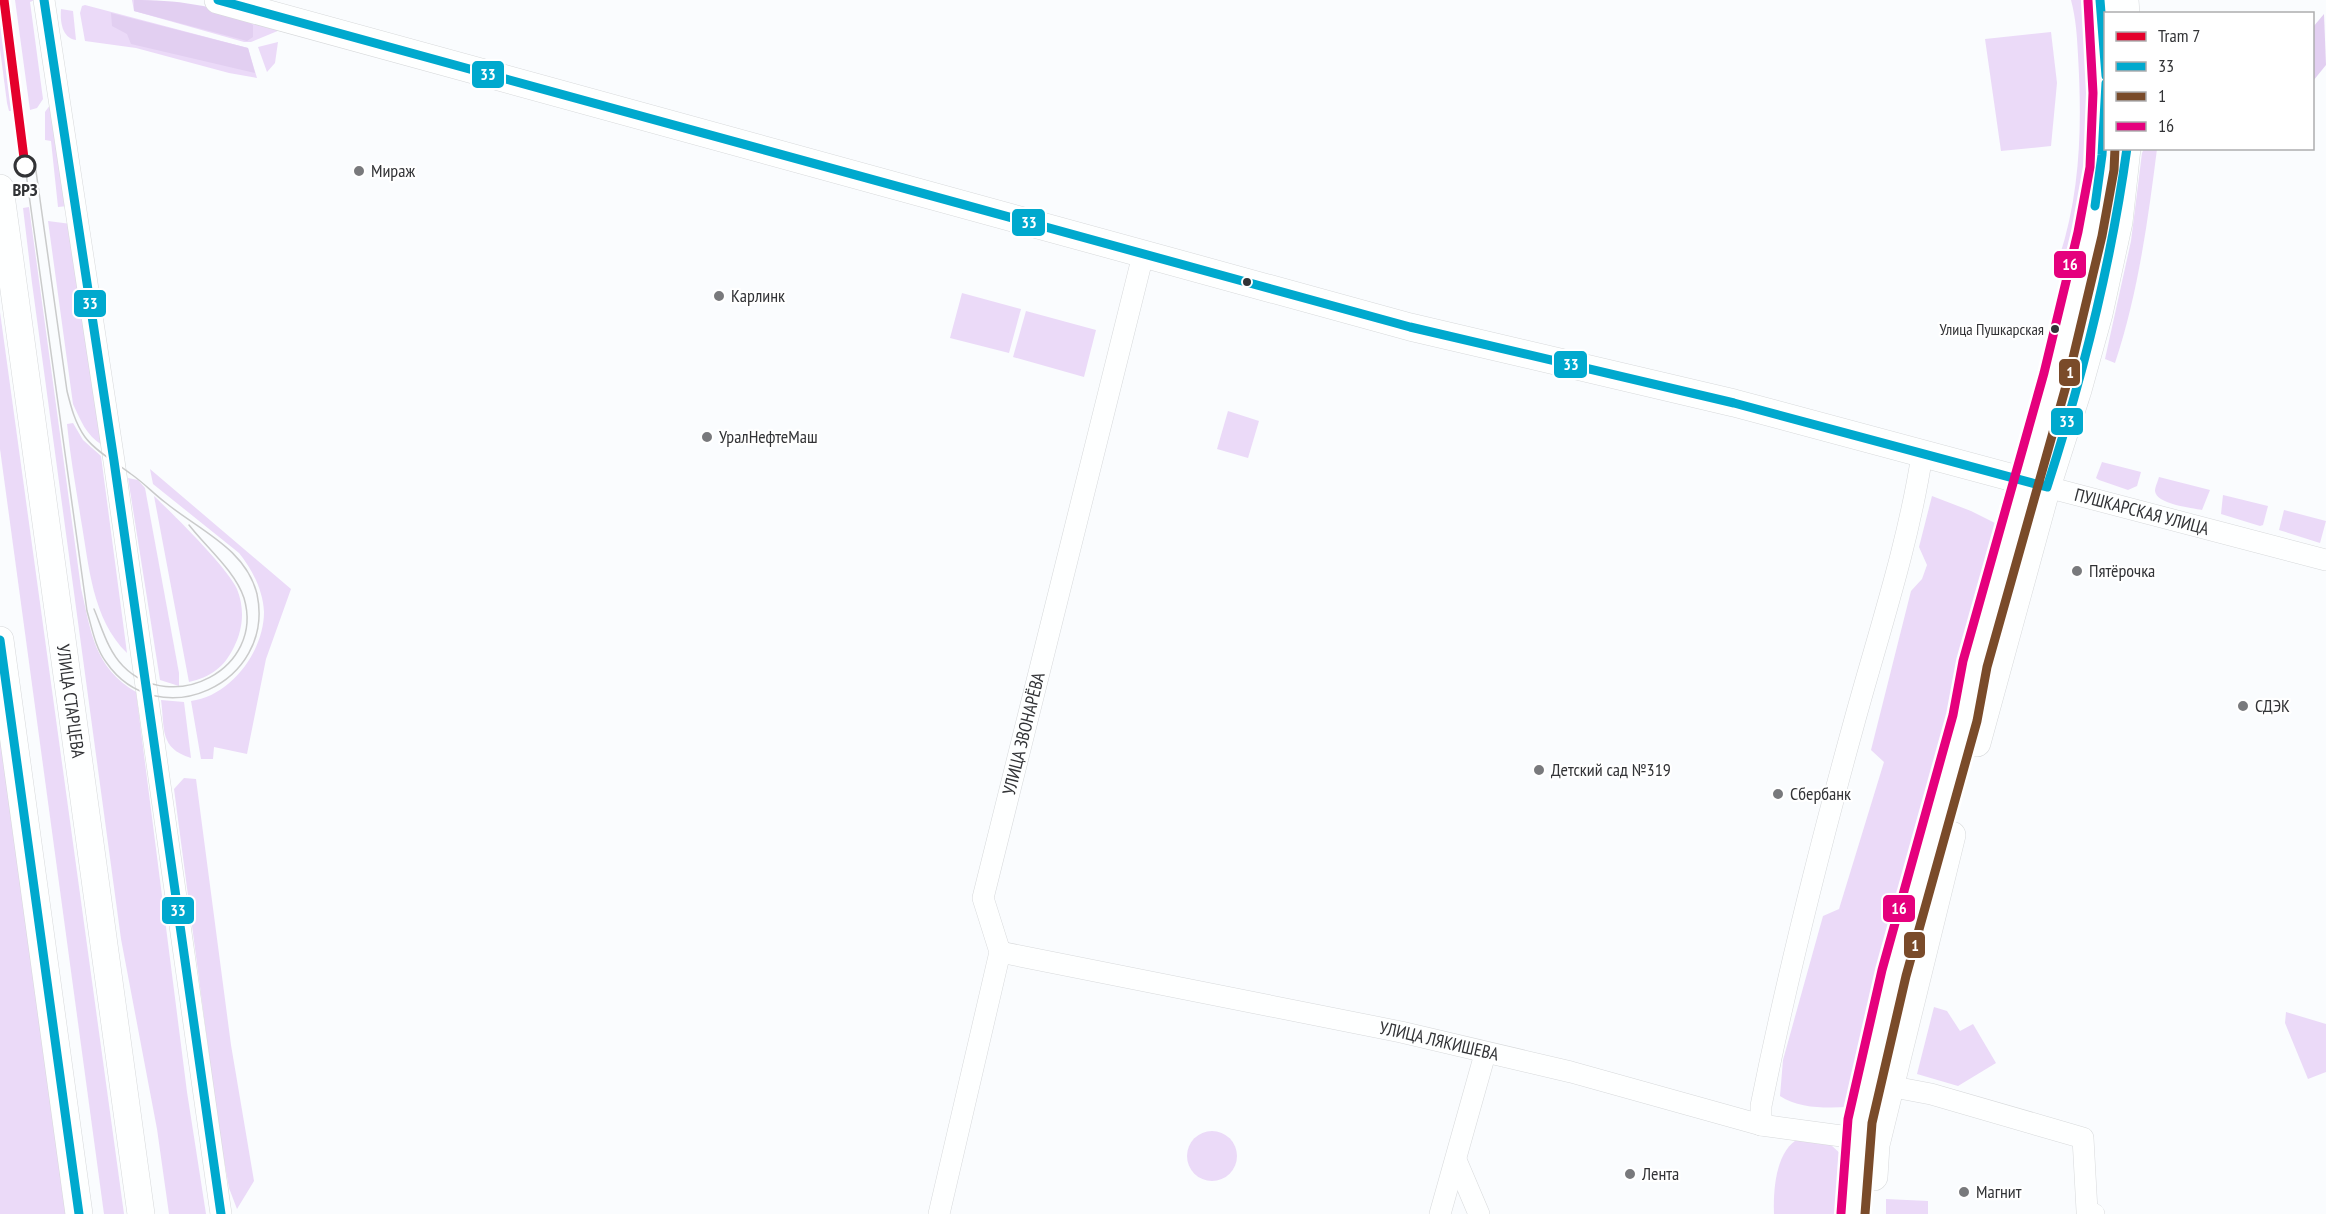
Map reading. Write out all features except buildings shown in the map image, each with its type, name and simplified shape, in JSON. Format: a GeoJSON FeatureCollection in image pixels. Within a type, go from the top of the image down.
{"type":"FeatureCollection","features":[{"type":"Feature","properties":{"kind":"main road","name":"ПУШКАРСКАЯ УЛИЦА"},"geometry":{"type":"LineString","coordinates":[[218,0],[1442,335],[1734,403],[2036,484]]}},
{"type":"Feature","properties":{"kind":"main road"},"geometry":{"type":"LineString","coordinates":[[2100,0],[2104,74]]}},
{"type":"Feature","properties":{"kind":"main road"},"geometry":{"type":"LineString","coordinates":[[1852,1214],[1880,1084],[2036,484],[2056,376],[2102,168],[2104,118]]}},
{"type":"Feature","properties":{"kind":"main road"},"geometry":{"type":"LineString","coordinates":[[2036,484],[2078,390],[2099,314],[2118,222],[2127,150]]}},
{"type":"Feature","properties":{"kind":"main road","name":"УЛИЦА СТАРЦЕВА"},"geometry":{"type":"LineString","coordinates":[[0,188],[141,1214]]}},
{"type":"Feature","properties":{"kind":"main road"},"geometry":{"type":"LineString","coordinates":[[0,640],[78,1214]]}},
{"type":"Feature","properties":{"kind":"main road"},"geometry":{"type":"LineString","coordinates":[[1868,1137],[1871,1214]]}},
{"type":"Feature","properties":{"kind":"street"},"geometry":{"type":"LineString","coordinates":[[44,0],[114,461],[221,1214]]}},
{"type":"Feature","properties":{"kind":"street","name":"УЛИЦА ЗВОНАРЁВА"},"geometry":{"type":"LineString","coordinates":[[1000,952],[983,898],[1143,255]]}},
{"type":"Feature","properties":{"kind":"street"},"geometry":{"type":"LineString","coordinates":[[1761,1125],[1761,1106],[1802,912],[1891,586],[1917,484],[1922,455]]}},
{"type":"Feature","properties":{"kind":"street","name":"ПУШКАРСКАЯ УЛИЦА"},"geometry":{"type":"LineString","coordinates":[[2036,484],[2326,560]]}},
{"type":"Feature","properties":{"kind":"street"},"geometry":{"type":"LineString","coordinates":[[939,1214],[1000,952]]}},
{"type":"Feature","properties":{"kind":"street","name":"УЛИЦА ЛЯКИШЕВА"},"geometry":{"type":"LineString","coordinates":[[1000,952],[1401,1032],[1485,1054],[1571,1072],[1761,1125],[1868,1137]]}},
{"type":"Feature","properties":{"kind":"street"},"geometry":{"type":"LineString","coordinates":[[1440,1214],[1485,1054]]}},
{"type":"Feature","properties":{"kind":"street"},"geometry":{"type":"LineString","coordinates":[[1880,1084],[1931,1094],[2083,1138],[2087,1211],[2094,1214]]}},
{"type":"Feature","properties":{"kind":"street"},"geometry":{"type":"LineString","coordinates":[[1456,1160],[1479,1214]]}},
{"type":"Feature","properties":{"kind":"shaded area"},"geometry":{"type":"Polygon","coordinates":[[[0,0],[15,111],[9,111],[7,103],[0,49],[0,0]]]}},
{"type":"Feature","properties":{"kind":"shaded area"},"geometry":{"type":"Polygon","coordinates":[[[15,0],[35,0],[30,2],[43,99],[37,108],[30,110],[15,0]]]}},
{"type":"Feature","properties":{"kind":"shaded area"},"geometry":{"type":"Polygon","coordinates":[[[132,0],[189,5],[280,30],[251,42],[244,42],[134,11],[132,0]]]}},
{"type":"Feature","properties":{"kind":"shaded area"},"geometry":{"type":"Polygon","coordinates":[[[134,0],[180,2],[226,12],[253,25],[253,37],[247,41],[134,11],[134,0]]]}},
{"type":"Feature","properties":{"kind":"shaded area"},"geometry":{"type":"Polygon","coordinates":[[[2071,0],[2085,0],[2087,3],[2094,95],[2090,163],[2072,257],[2068,262],[2059,258],[2072,208],[2080,132],[2077,41],[2071,0]]]}},
{"type":"Feature","properties":{"kind":"shaded area"},"geometry":{"type":"Polygon","coordinates":[[[82,6],[248,48],[257,78],[229,73],[136,48],[85,41],[80,13],[82,6]]]}},
{"type":"Feature","properties":{"kind":"shaded area"},"geometry":{"type":"Polygon","coordinates":[[[61,9],[73,11],[76,40],[71,39],[65,33],[61,9]]]}},
{"type":"Feature","properties":{"kind":"shaded area"},"geometry":{"type":"Polygon","coordinates":[[[111,13],[248,48],[255,73],[131,44],[127,34],[112,26],[111,13]]]}},
{"type":"Feature","properties":{"kind":"shaded area"},"geometry":{"type":"Polygon","coordinates":[[[2324,14],[2326,65],[2314,80],[2314,26],[2324,14]]]}},
{"type":"Feature","properties":{"kind":"shaded area"},"geometry":{"type":"Polygon","coordinates":[[[2051,32],[2057,83],[2051,146],[2001,151],[1985,39],[2051,32]]]}},
{"type":"Feature","properties":{"kind":"shaded area"},"geometry":{"type":"Polygon","coordinates":[[[278,42],[275,63],[267,72],[258,47],[278,42]]]}},
{"type":"Feature","properties":{"kind":"shaded area"},"geometry":{"type":"Polygon","coordinates":[[[50,105],[68,206],[58,207],[51,141],[45,140],[45,112],[50,105]]]}},
{"type":"Feature","properties":{"kind":"shaded area"},"geometry":{"type":"Polygon","coordinates":[[[2144,150],[2157,150],[2136,284],[2115,363],[2105,359],[2131,241],[2144,150]]]}},
{"type":"Feature","properties":{"kind":"shaded area"},"geometry":{"type":"Polygon","coordinates":[[[29,207],[81,588],[96,647],[111,671],[136,692],[187,1092],[206,1214],[169,1214],[157,1129],[121,939],[32,283],[23,208],[29,207]]]}},
{"type":"Feature","properties":{"kind":"shaded area"},"geometry":{"type":"Polygon","coordinates":[[[48,221],[71,224],[102,445],[88,432],[73,404],[48,221]]]}},
{"type":"Feature","properties":{"kind":"shaded area"},"geometry":{"type":"Polygon","coordinates":[[[962,293],[1021,309],[1009,353],[950,338],[962,293]]]}},
{"type":"Feature","properties":{"kind":"shaded area"},"geometry":{"type":"Polygon","coordinates":[[[1026,311],[1096,330],[1084,377],[1013,357],[1026,311]]]}},
{"type":"Feature","properties":{"kind":"shaded area"},"geometry":{"type":"Polygon","coordinates":[[[0,312],[124,1214],[104,1214],[0,449],[0,312]]]}},
{"type":"Feature","properties":{"kind":"shaded area"},"geometry":{"type":"Polygon","coordinates":[[[1228,411],[1259,421],[1248,458],[1217,449],[1228,411]]]}},
{"type":"Feature","properties":{"kind":"shaded area"},"geometry":{"type":"Polygon","coordinates":[[[73,423],[83,440],[101,456],[127,653],[106,624],[94,591],[67,424],[73,423]]]}},
{"type":"Feature","properties":{"kind":"shaded area"},"geometry":{"type":"Polygon","coordinates":[[[2102,462],[2141,472],[2137,486],[2128,490],[2096,478],[2102,462]]]}},
{"type":"Feature","properties":{"kind":"shaded area"},"geometry":{"type":"Polygon","coordinates":[[[150,469],[291,589],[266,659],[247,754],[214,747],[213,759],[201,759],[191,701],[206,697],[232,681],[251,656],[263,627],[264,612],[259,588],[239,553],[153,484],[150,469]]]}},
{"type":"Feature","properties":{"kind":"shaded area"},"geometry":{"type":"Polygon","coordinates":[[[2159,477],[2210,490],[2202,510],[2175,505],[2161,499],[2155,491],[2159,477]]]}},
{"type":"Feature","properties":{"kind":"shaded area"},"geometry":{"type":"Polygon","coordinates":[[[128,478],[138,480],[145,488],[179,673],[179,686],[160,680],[128,478]]]}},
{"type":"Feature","properties":{"kind":"shaded area"},"geometry":{"type":"Polygon","coordinates":[[[2223,495],[2268,506],[2263,525],[2221,514],[2223,495]]]}},
{"type":"Feature","properties":{"kind":"shaded area"},"geometry":{"type":"Polygon","coordinates":[[[154,496],[199,541],[231,579],[237,589],[241,604],[241,626],[237,640],[226,661],[216,670],[189,682],[154,496]]]}},
{"type":"Feature","properties":{"kind":"shaded area"},"geometry":{"type":"Polygon","coordinates":[[[1932,496],[1999,525],[1957,670],[1951,729],[1849,1107],[1804,1105],[1780,1096],[1783,1060],[1823,916],[1839,909],[1884,762],[1871,750],[1911,591],[1922,579],[1927,565],[1919,547],[1932,496]]]}},
{"type":"Feature","properties":{"kind":"shaded area"},"geometry":{"type":"Polygon","coordinates":[[[2284,510],[2326,521],[2320,543],[2279,530],[2284,510]]]}},
{"type":"Feature","properties":{"kind":"shaded area"},"geometry":{"type":"Polygon","coordinates":[[[161,700],[184,702],[191,758],[173,749],[168,743],[161,700]]]}},
{"type":"Feature","properties":{"kind":"shaded area"},"geometry":{"type":"Polygon","coordinates":[[[0,729],[66,1214],[0,1214],[0,729]]]}},
{"type":"Feature","properties":{"kind":"shaded area"},"geometry":{"type":"Polygon","coordinates":[[[184,778],[196,779],[231,1045],[254,1181],[237,1209],[229,1188],[219,1131],[174,789],[184,778]]]}},
{"type":"Feature","properties":{"kind":"shaded area"},"geometry":{"type":"Polygon","coordinates":[[[1934,1007],[1947,1011],[1960,1031],[1973,1024],[1996,1063],[1958,1086],[1917,1074],[1934,1007]]]}},
{"type":"Feature","properties":{"kind":"shaded area"},"geometry":{"type":"Polygon","coordinates":[[[2286,1012],[2326,1024],[2326,1072],[2308,1079],[2285,1023],[2286,1012]]]}},
{"type":"Feature","properties":{"kind":"shaded area"},"geometry":{"type":"Polygon","coordinates":[[[1207,1131],[1217,1131],[1230,1138],[1237,1151],[1237,1161],[1230,1174],[1217,1181],[1207,1181],[1198,1177],[1191,1170],[1187,1161],[1187,1151],[1191,1142],[1198,1135],[1207,1131]]]}},
{"type":"Feature","properties":{"kind":"shaded area"},"geometry":{"type":"Polygon","coordinates":[[[1800,1138],[1830,1144],[1844,1157],[1838,1214],[1774,1214],[1775,1182],[1781,1160],[1792,1143],[1800,1138]]]}},
{"type":"Feature","properties":{"kind":"shaded area"},"geometry":{"type":"Polygon","coordinates":[[[1886,1199],[1928,1201],[1928,1214],[1886,1214],[1886,1199]]]}},
{"type":"Feature","properties":{"kind":"tram line","name":"7"},"geometry":{"type":"LineString","coordinates":[[4,0],[25,166]]}},
{"type":"Feature","properties":{"kind":"tram line"},"geometry":{"type":"LineString","coordinates":[[25,166],[87,611],[96,644],[106,662],[128,684],[154,696],[182,697],[208,690],[231,675],[249,653],[258,626],[257,594],[251,578],[232,553],[101,452],[85,437],[79,426],[67,391],[35,164]]}},
{"type":"Feature","properties":{"kind":"tram line"},"geometry":{"type":"LineString","coordinates":[[94,609],[113,653],[123,666],[143,680],[166,686],[188,685],[210,677],[228,664],[241,646],[247,623],[244,598],[234,578],[189,525]]}},
{"type":"Feature","properties":{"kind":"transit line","name":"33"},"geometry":{"type":"LineString","coordinates":[[44,0],[114,461],[221,1214]]}},
{"type":"Feature","properties":{"kind":"transit line","name":"33"},"geometry":{"type":"LineString","coordinates":[[218,0],[1410,327],[1734,403],[2047,487],[2084,362],[2113,234],[2127,150]]}},
{"type":"Feature","properties":{"kind":"transit line","name":"33"},"geometry":{"type":"LineString","coordinates":[[2100,0],[2104,51]]}},
{"type":"Feature","properties":{"kind":"transit line","name":"16"},"geometry":{"type":"LineString","coordinates":[[1841,1213],[1848,1119],[1882,970],[1953,715],[1963,661],[2044,373],[2078,232],[2090,167],[2093,93],[2088,1]]}},
{"type":"Feature","properties":{"kind":"transit line","name":"33"},"geometry":{"type":"LineString","coordinates":[[2095,206],[2104,119]]}},
{"type":"Feature","properties":{"kind":"transit line","name":"1"},"geometry":{"type":"LineString","coordinates":[[1865,1214],[1872,1123],[1906,976],[1977,721],[1987,667],[2068,379],[2102,236],[2114,170],[2115,150]]}},
{"type":"Feature","properties":{"kind":"transit line","name":"33"},"geometry":{"type":"LineString","coordinates":[[0,640],[79,1214]]}},
{"type":"Feature","properties":{"kind":"place","name":"ВРЗ"},"geometry":{"type":"Point","coordinates":[25,166]}},
{"type":"Feature","properties":{"kind":"place","name":"Мираж"},"geometry":{"type":"Point","coordinates":[359,171]}},
{"type":"Feature","properties":{"kind":"place","name":"Карлинк"},"geometry":{"type":"Point","coordinates":[719,296]}},
{"type":"Feature","properties":{"kind":"place","name":"Улица Пушкарская"},"geometry":{"type":"Point","coordinates":[2055,329]}},
{"type":"Feature","properties":{"kind":"place","name":"УралНефтеМаш"},"geometry":{"type":"Point","coordinates":[707,437]}},
{"type":"Feature","properties":{"kind":"place","name":"Пятёрочка"},"geometry":{"type":"Point","coordinates":[2077,571]}},
{"type":"Feature","properties":{"kind":"place","name":"СДЭК"},"geometry":{"type":"Point","coordinates":[2243,706]}},
{"type":"Feature","properties":{"kind":"place","name":"Детский сад №319"},"geometry":{"type":"Point","coordinates":[1539,770]}},
{"type":"Feature","properties":{"kind":"place","name":"Сбербанк"},"geometry":{"type":"Point","coordinates":[1778,794]}},
{"type":"Feature","properties":{"kind":"place","name":"Лента"},"geometry":{"type":"Point","coordinates":[1630,1174]}},
{"type":"Feature","properties":{"kind":"place","name":"Магнит"},"geometry":{"type":"Point","coordinates":[1964,1192]}}]}
